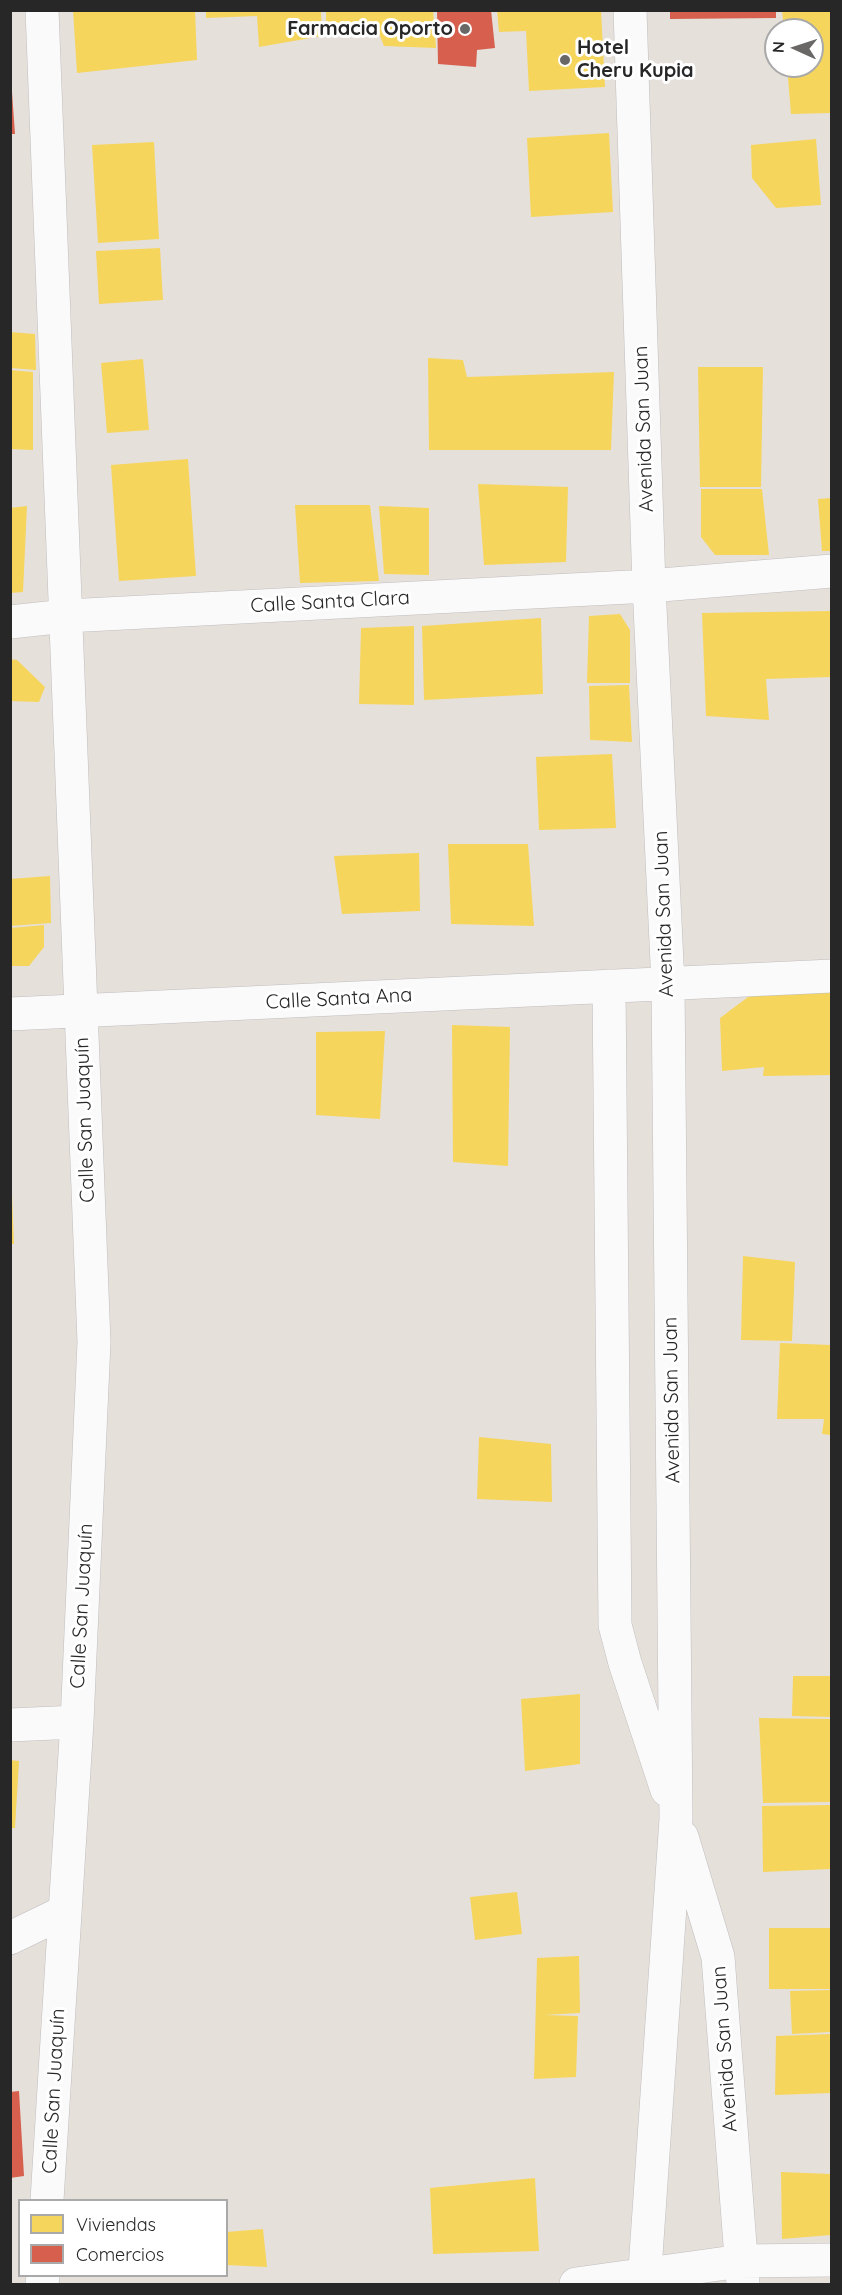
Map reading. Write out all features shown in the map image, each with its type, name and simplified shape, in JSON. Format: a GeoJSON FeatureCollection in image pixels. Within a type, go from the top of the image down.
{"type":"FeatureCollection","features":[{"type":"Feature","properties":{"kind":"street","name":"Calle San Juaquín"},"geometry":{"type":"LineString","coordinates":[[42,10],[94,1342],[77,1722],[47,2199]]}},
{"type":"Feature","properties":{"kind":"street","name":"Avenida San Juan"},"geometry":{"type":"LineString","coordinates":[[630,10],[649,586],[668,984],[676,1819],[644,2281]]}},
{"type":"Feature","properties":{"kind":"street","name":"Calle Santa Clara"},"geometry":{"type":"LineString","coordinates":[[10,622],[66,616],[649,586],[831,571]]}},
{"type":"Feature","properties":{"kind":"street","name":"Calle Santa Ana"},"geometry":{"type":"LineString","coordinates":[[10,1014],[831,976]]}},
{"type":"Feature","properties":{"kind":"street","name":"Avenida San Juan"},"geometry":{"type":"LineString","coordinates":[[609,986],[615,1624],[634,1693],[676,1819],[718,1958],[742,2273]]}},
{"type":"Feature","properties":{"kind":"street"},"geometry":{"type":"LineString","coordinates":[[10,1725],[77,1722]]}},
{"type":"Feature","properties":{"kind":"street"},"geometry":{"type":"LineString","coordinates":[[10,1938],[64,1912]]}},
{"type":"Feature","properties":{"kind":"street"},"geometry":{"type":"LineString","coordinates":[[576,2284],[742,2273],[831,2260]]}},
{"type":"Feature","properties":{"kind":"building: Viviendas"},"geometry":{"type":"Polygon","coordinates":[[[73,10],[195,10],[197,60],[77,73],[73,10]]]}},
{"type":"Feature","properties":{"kind":"building: Viviendas"},"geometry":{"type":"Polygon","coordinates":[[[206,10],[321,10],[322,36],[259,47],[257,16],[206,18],[206,10]]]}},
{"type":"Feature","properties":{"kind":"building: Viviendas"},"geometry":{"type":"Polygon","coordinates":[[[326,10],[433,10],[436,48],[384,46],[377,29],[326,30],[326,10]]]}},
{"type":"Feature","properties":{"kind":"building: Viviendas","name":"Hotel Cheru Kupia"},"geometry":{"type":"Polygon","coordinates":[[[497,10],[601,10],[605,87],[529,91],[526,31],[499,32],[497,10]]]}},
{"type":"Feature","properties":{"kind":"building: Viviendas"},"geometry":{"type":"Polygon","coordinates":[[[782,10],[831,10],[831,113],[791,114],[788,78],[824,78],[824,18],[783,18],[782,10]]]}},
{"type":"Feature","properties":{"kind":"building: Viviendas"},"geometry":{"type":"Polygon","coordinates":[[[609,133],[613,212],[531,217],[527,138],[609,133]]]}},
{"type":"Feature","properties":{"kind":"building: Viviendas"},"geometry":{"type":"Polygon","coordinates":[[[816,139],[821,205],[776,208],[752,178],[751,145],[816,139]]]}},
{"type":"Feature","properties":{"kind":"building: Viviendas"},"geometry":{"type":"Polygon","coordinates":[[[154,142],[159,239],[98,243],[92,145],[154,142]]]}},
{"type":"Feature","properties":{"kind":"building: Viviendas"},"geometry":{"type":"Polygon","coordinates":[[[160,248],[163,300],[99,304],[96,251],[160,248]]]}},
{"type":"Feature","properties":{"kind":"building: Viviendas"},"geometry":{"type":"Polygon","coordinates":[[[10,332],[35,334],[36,370],[10,368],[10,332]]]}},
{"type":"Feature","properties":{"kind":"building: Viviendas"},"geometry":{"type":"Polygon","coordinates":[[[428,358],[463,360],[467,377],[614,372],[611,450],[429,450],[428,358]]]}},
{"type":"Feature","properties":{"kind":"building: Viviendas"},"geometry":{"type":"Polygon","coordinates":[[[143,359],[149,430],[107,433],[101,363],[143,359]]]}},
{"type":"Feature","properties":{"kind":"building: Viviendas"},"geometry":{"type":"Polygon","coordinates":[[[698,367],[763,367],[761,487],[700,487],[698,367]]]}},
{"type":"Feature","properties":{"kind":"building: Viviendas"},"geometry":{"type":"Polygon","coordinates":[[[10,370],[33,372],[33,450],[10,449],[10,370]]]}},
{"type":"Feature","properties":{"kind":"building: Viviendas"},"geometry":{"type":"Polygon","coordinates":[[[188,459],[196,576],[119,581],[111,465],[188,459]]]}},
{"type":"Feature","properties":{"kind":"building: Viviendas"},"geometry":{"type":"Polygon","coordinates":[[[478,484],[568,487],[566,562],[484,565],[478,484]]]}},
{"type":"Feature","properties":{"kind":"building: Viviendas"},"geometry":{"type":"Polygon","coordinates":[[[701,489],[762,489],[769,555],[715,555],[701,537],[701,489]]]}},
{"type":"Feature","properties":{"kind":"building: Viviendas"},"geometry":{"type":"Polygon","coordinates":[[[831,498],[831,551],[822,551],[818,499],[831,498]]]}},
{"type":"Feature","properties":{"kind":"building: Viviendas"},"geometry":{"type":"Polygon","coordinates":[[[295,505],[370,505],[379,581],[300,583],[295,505]]]}},
{"type":"Feature","properties":{"kind":"building: Viviendas"},"geometry":{"type":"Polygon","coordinates":[[[27,506],[23,592],[10,593],[10,508],[27,506]]]}},
{"type":"Feature","properties":{"kind":"building: Viviendas"},"geometry":{"type":"Polygon","coordinates":[[[379,506],[429,508],[429,575],[384,574],[379,506]]]}},
{"type":"Feature","properties":{"kind":"building: Viviendas"},"geometry":{"type":"Polygon","coordinates":[[[831,611],[831,677],[766,679],[769,720],[706,716],[702,613],[831,611]]]}},
{"type":"Feature","properties":{"kind":"building: Viviendas"},"geometry":{"type":"Polygon","coordinates":[[[620,614],[630,630],[630,683],[587,683],[589,616],[620,614]]]}},
{"type":"Feature","properties":{"kind":"building: Viviendas"},"geometry":{"type":"Polygon","coordinates":[[[541,618],[543,694],[424,700],[422,626],[541,618]]]}},
{"type":"Feature","properties":{"kind":"building: Viviendas"},"geometry":{"type":"Polygon","coordinates":[[[414,626],[414,705],[359,704],[361,628],[414,626]]]}},
{"type":"Feature","properties":{"kind":"building: Viviendas"},"geometry":{"type":"Polygon","coordinates":[[[10,659],[17,660],[45,687],[39,702],[10,701],[10,659]]]}},
{"type":"Feature","properties":{"kind":"building: Viviendas"},"geometry":{"type":"Polygon","coordinates":[[[629,685],[632,742],[590,740],[589,686],[629,685]]]}},
{"type":"Feature","properties":{"kind":"building: Viviendas"},"geometry":{"type":"Polygon","coordinates":[[[612,754],[616,828],[539,830],[536,757],[612,754]]]}},
{"type":"Feature","properties":{"kind":"building: Viviendas"},"geometry":{"type":"Polygon","coordinates":[[[448,844],[528,844],[534,926],[451,924],[448,844]]]}},
{"type":"Feature","properties":{"kind":"building: Viviendas"},"geometry":{"type":"Polygon","coordinates":[[[419,853],[420,911],[342,914],[334,856],[419,853]]]}},
{"type":"Feature","properties":{"kind":"building: Viviendas"},"geometry":{"type":"Polygon","coordinates":[[[50,876],[51,923],[10,926],[10,879],[50,876]]]}},
{"type":"Feature","properties":{"kind":"building: Viviendas"},"geometry":{"type":"Polygon","coordinates":[[[44,925],[44,947],[29,966],[10,966],[10,928],[44,925]]]}},
{"type":"Feature","properties":{"kind":"building: Viviendas"},"geometry":{"type":"Polygon","coordinates":[[[831,990],[831,1075],[763,1076],[764,1067],[722,1071],[720,1018],[752,994],[831,990]]]}},
{"type":"Feature","properties":{"kind":"building: Viviendas"},"geometry":{"type":"Polygon","coordinates":[[[452,1025],[510,1027],[508,1166],[453,1162],[452,1025]]]}},
{"type":"Feature","properties":{"kind":"building: Viviendas"},"geometry":{"type":"Polygon","coordinates":[[[385,1031],[380,1119],[316,1115],[316,1032],[385,1031]]]}},
{"type":"Feature","properties":{"kind":"building: Viviendas"},"geometry":{"type":"Polygon","coordinates":[[[10,1195],[12,1195],[14,1244],[10,1244],[10,1195]]]}},
{"type":"Feature","properties":{"kind":"building: Viviendas"},"geometry":{"type":"Polygon","coordinates":[[[743,1256],[795,1262],[792,1341],[741,1340],[743,1256]]]}},
{"type":"Feature","properties":{"kind":"building: Viviendas"},"geometry":{"type":"Polygon","coordinates":[[[780,1343],[831,1345],[831,1435],[822,1434],[824,1419],[777,1419],[780,1343]]]}},
{"type":"Feature","properties":{"kind":"building: Viviendas"},"geometry":{"type":"Polygon","coordinates":[[[479,1437],[551,1444],[552,1502],[477,1499],[479,1437]]]}},
{"type":"Feature","properties":{"kind":"building: Viviendas"},"geometry":{"type":"Polygon","coordinates":[[[793,1676],[831,1676],[831,1717],[792,1716],[793,1676]]]}},
{"type":"Feature","properties":{"kind":"building: Viviendas"},"geometry":{"type":"Polygon","coordinates":[[[580,1694],[580,1764],[525,1771],[521,1699],[580,1694]]]}},
{"type":"Feature","properties":{"kind":"building: Viviendas"},"geometry":{"type":"Polygon","coordinates":[[[759,1718],[831,1719],[831,1802],[763,1803],[759,1718]]]}},
{"type":"Feature","properties":{"kind":"building: Viviendas"},"geometry":{"type":"Polygon","coordinates":[[[10,1760],[19,1761],[15,1828],[10,1828],[10,1760]]]}},
{"type":"Feature","properties":{"kind":"building: Viviendas"},"geometry":{"type":"Polygon","coordinates":[[[831,1805],[831,1869],[763,1872],[762,1806],[831,1805]]]}},
{"type":"Feature","properties":{"kind":"building: Viviendas"},"geometry":{"type":"Polygon","coordinates":[[[517,1892],[522,1934],[475,1940],[470,1897],[517,1892]]]}},
{"type":"Feature","properties":{"kind":"building: Viviendas"},"geometry":{"type":"Polygon","coordinates":[[[769,1928],[831,1928],[831,1989],[769,1989],[769,1928]]]}},
{"type":"Feature","properties":{"kind":"building: Viviendas"},"geometry":{"type":"Polygon","coordinates":[[[579,1956],[580,2013],[544,2015],[578,2016],[576,2077],[534,2079],[537,1958],[579,1956]]]}},
{"type":"Feature","properties":{"kind":"building: Viviendas"},"geometry":{"type":"Polygon","coordinates":[[[831,1990],[831,2032],[792,2034],[790,1991],[831,1990]]]}},
{"type":"Feature","properties":{"kind":"building: Viviendas"},"geometry":{"type":"Polygon","coordinates":[[[831,2034],[831,2093],[775,2095],[776,2036],[831,2034]]]}},
{"type":"Feature","properties":{"kind":"building: Viviendas"},"geometry":{"type":"Polygon","coordinates":[[[781,2172],[831,2174],[831,2235],[782,2239],[781,2172]]]}},
{"type":"Feature","properties":{"kind":"building: Viviendas"},"geometry":{"type":"Polygon","coordinates":[[[535,2178],[539,2251],[433,2254],[430,2188],[535,2178]]]}},
{"type":"Feature","properties":{"kind":"building: Viviendas"},"geometry":{"type":"Polygon","coordinates":[[[263,2229],[267,2267],[228,2265],[228,2232],[263,2229]]]}},
{"type":"Feature","properties":{"kind":"building: Comercios","name":"Farmacia Oporto"},"geometry":{"type":"Polygon","coordinates":[[[437,10],[491,10],[495,48],[477,50],[476,67],[438,64],[437,10]]]}},
{"type":"Feature","properties":{"kind":"building: Comercios"},"geometry":{"type":"Polygon","coordinates":[[[670,10],[776,10],[776,18],[670,19],[670,10]]]}},
{"type":"Feature","properties":{"kind":"building: Comercios"},"geometry":{"type":"Polygon","coordinates":[[[10,92],[12,92],[15,134],[10,134],[10,92]]]}},
{"type":"Feature","properties":{"kind":"building: Comercios"},"geometry":{"type":"Polygon","coordinates":[[[19,2091],[24,2176],[10,2178],[10,2092],[19,2091]]]}},
{"type":"Feature","properties":{"kind":"place","name":"Farmacia Oporto"},"geometry":{"type":"Point","coordinates":[465,29]}},
{"type":"Feature","properties":{"kind":"place","name":"Hotel Cheru Kupia"},"geometry":{"type":"Point","coordinates":[565,60]}}]}
